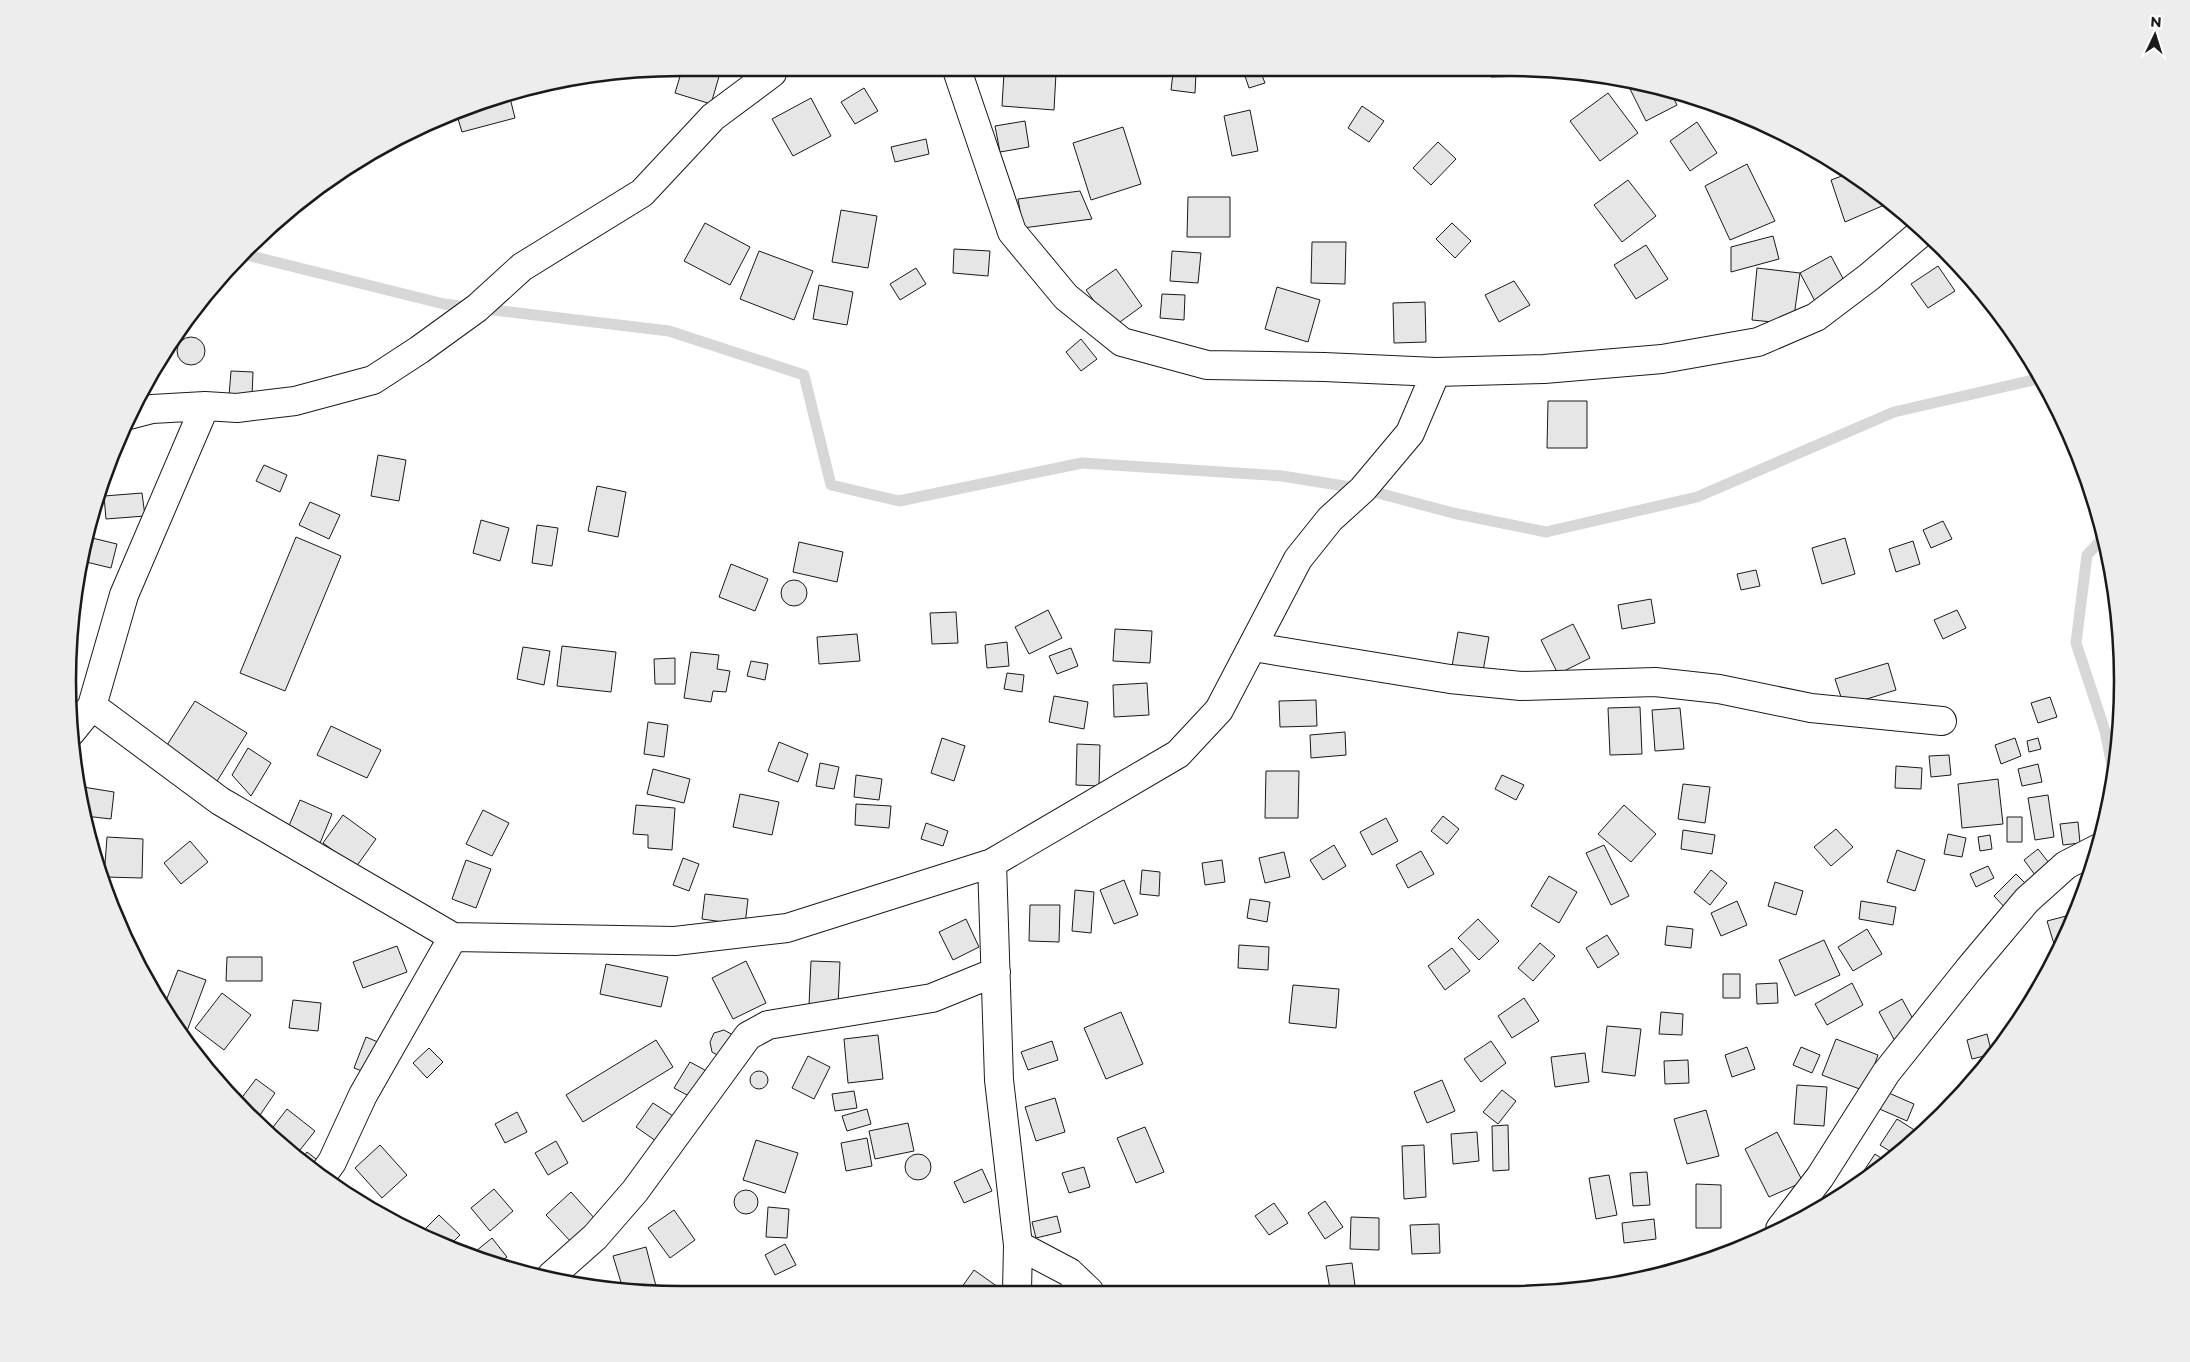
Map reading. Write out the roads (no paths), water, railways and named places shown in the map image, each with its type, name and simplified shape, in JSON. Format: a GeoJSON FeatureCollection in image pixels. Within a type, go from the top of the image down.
{"type":"FeatureCollection","features":[{"type":"Feature","properties":{"kind":"street"},"geometry":{"type":"LineString","coordinates":[[140,412],[152,409],[205,406],[237,408],[295,401],[372,380],[419,350],[477,308],[522,267],[642,193],[713,117],[768,76]]}},
{"type":"Feature","properties":{"kind":"street"},"geometry":{"type":"LineString","coordinates":[[959,76],[1012,232],[1066,297],[1122,342],[1207,365],[1324,367],[1436,372],[1544,369],[1662,359],[1758,342],[1816,317],[1869,277],[1918,235]]}},
{"type":"Feature","properties":{"kind":"street"},"geometry":{"type":"LineString","coordinates":[[92,706],[220,801],[453,937],[675,941],[788,928],[992,863],[1178,754],[1219,710],[1298,559],[1330,519],[1363,489],[1410,433],[1436,372]]}},
{"type":"Feature","properties":{"kind":"street"},"geometry":{"type":"LineString","coordinates":[[78,723],[92,706],[124,595],[205,406]]}},
{"type":"Feature","properties":{"kind":"street"},"geometry":{"type":"LineString","coordinates":[[1253,647],[1450,680],[1521,686],[1655,682],[1719,689],[1811,708],[1942,721]]}},
{"type":"Feature","properties":{"kind":"street"},"geometry":{"type":"LineString","coordinates":[[1790,1216],[1820,1177],[1886,1073],[1969,969],[2027,900],[2066,865],[2088,853]]}},
{"type":"Feature","properties":{"kind":"street"},"geometry":{"type":"LineString","coordinates":[[992,863],[999,1080],[1018,1245],[1017,1286]]}},
{"type":"Feature","properties":{"kind":"street"},"geometry":{"type":"LineString","coordinates":[[326,1170],[332,1162],[363,1095],[453,937]]}},
{"type":"Feature","properties":{"kind":"street"},"geometry":{"type":"LineString","coordinates":[[556,1272],[595,1237],[635,1191],[748,1036],[768,1025],[932,998],[996,972]]}},
{"type":"Feature","properties":{"kind":"street"},"geometry":{"type":"LineString","coordinates":[[1018,1245],[1070,1272],[1084,1286]]}},
{"type":"Feature","properties":{"kind":"waterway"},"geometry":{"type":"LineString","coordinates":[[250,256],[444,304],[669,331],[804,375],[831,485],[899,501],[1082,463],[1282,476],[1363,489],[1453,513],[1546,532],[1697,497],[1894,412],[2033,380]]}},
{"type":"Feature","properties":{"kind":"waterway"},"geometry":{"type":"LineString","coordinates":[[2098,544],[2087,555],[2076,643],[2105,731],[2110,754]]}}]}
